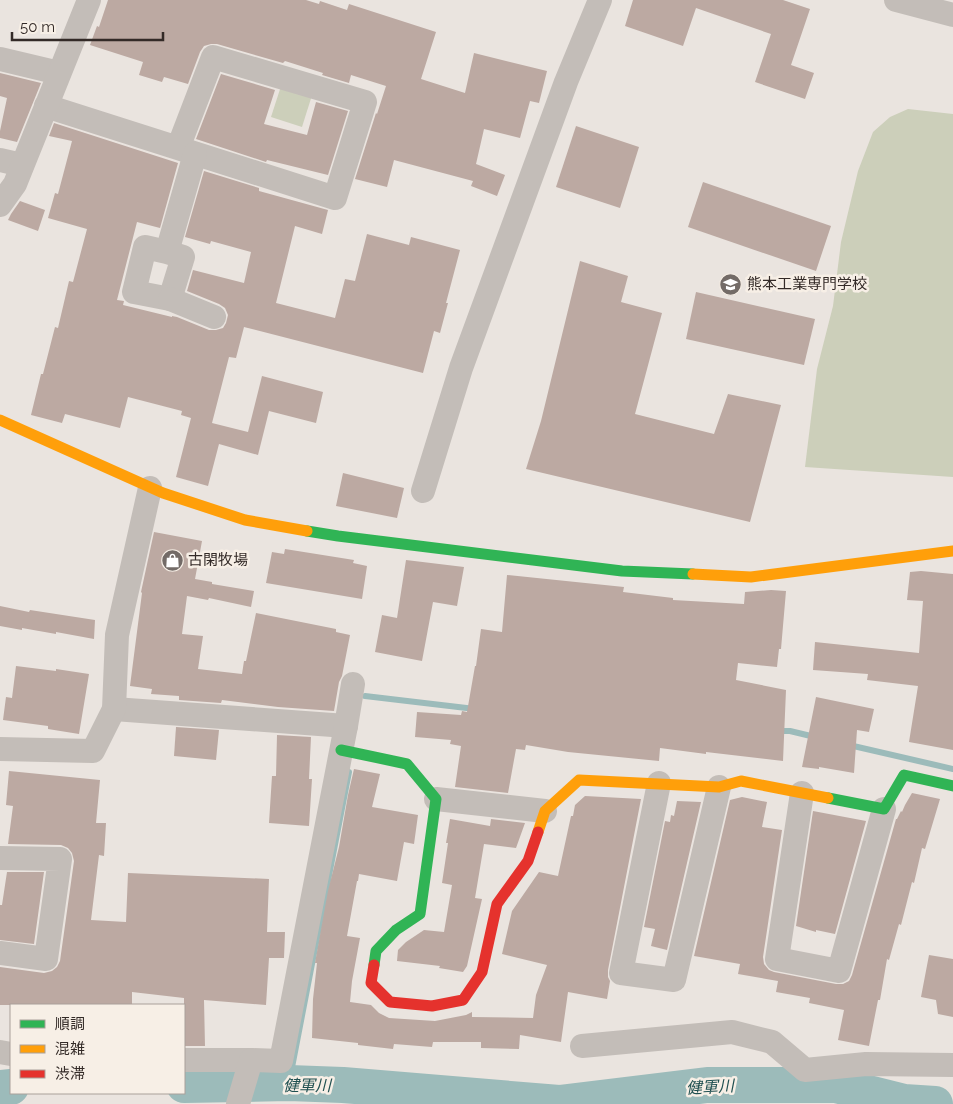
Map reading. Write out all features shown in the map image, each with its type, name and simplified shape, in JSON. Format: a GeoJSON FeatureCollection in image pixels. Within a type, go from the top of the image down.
{"type":"FeatureCollection","features":[{"type":"Feature","properties":{"kind":"street"},"geometry":{"type":"LineString","coordinates":[[0,205],[15,184],[11,163],[46,106],[89,0]]}},
{"type":"Feature","properties":{"kind":"street"},"geometry":{"type":"LineString","coordinates":[[423,491],[461,368],[566,82],[600,0]]}},
{"type":"Feature","properties":{"kind":"street"},"geometry":{"type":"LineString","coordinates":[[896,0],[953,15]]}},
{"type":"Feature","properties":{"kind":"street"},"geometry":{"type":"LineString","coordinates":[[46,106],[186,151],[335,198],[365,102],[214,57],[186,151],[167,252]]}},
{"type":"Feature","properties":{"kind":"street"},"geometry":{"type":"LineString","coordinates":[[0,59],[59,73]]}},
{"type":"Feature","properties":{"kind":"street"},"geometry":{"type":"LineString","coordinates":[[170,299],[183,257],[145,246],[134,292],[170,299],[214,317]]}},
{"type":"Feature","properties":{"kind":"street"},"geometry":{"type":"LineString","coordinates":[[0,420],[163,493],[245,520],[358,539],[622,571],[751,578],[953,551]]}},
{"type":"Feature","properties":{"kind":"street"},"geometry":{"type":"LineString","coordinates":[[0,749],[93,751],[114,709],[117,634],[150,488]]}},
{"type":"Feature","properties":{"kind":"street"},"geometry":{"type":"LineString","coordinates":[[185,1060],[281,1061],[353,684]]}},
{"type":"Feature","properties":{"kind":"street"},"geometry":{"type":"LineString","coordinates":[[114,709],[346,726]]}},
{"type":"Feature","properties":{"kind":"street"},"geometry":{"type":"LineString","coordinates":[[341,750],[407,764],[436,799],[545,811]]}},
{"type":"Feature","properties":{"kind":"street"},"geometry":{"type":"LineString","coordinates":[[802,793],[778,959],[839,972],[884,809],[904,775],[953,786]]}},
{"type":"Feature","properties":{"kind":"street"},"geometry":{"type":"LineString","coordinates":[[436,799],[420,914],[396,930],[376,951],[371,983],[390,1002],[432,1006],[463,1000],[482,972],[497,904],[528,861],[545,811],[579,780],[720,787],[741,781],[884,809]]}},
{"type":"Feature","properties":{"kind":"street"},"geometry":{"type":"LineString","coordinates":[[659,783],[621,973],[674,980],[720,787]]}},
{"type":"Feature","properties":{"kind":"street"},"geometry":{"type":"LineString","coordinates":[[0,858],[60,859],[46,959],[0,953]]}},
{"type":"Feature","properties":{"kind":"street"},"geometry":{"type":"LineString","coordinates":[[582,1046],[732,1032],[772,1042],[806,1070],[866,1064],[953,1066]]}},
{"type":"Feature","properties":{"kind":"street"},"geometry":{"type":"LineString","coordinates":[[238,1104],[251,1060]]}},
{"type":"Feature","properties":{"kind":"green space"},"geometry":{"type":"Polygon","coordinates":[[[282,83],[313,92],[302,127],[271,117],[282,83]]]}},
{"type":"Feature","properties":{"kind":"green space"},"geometry":{"type":"Polygon","coordinates":[[[908,109],[953,114],[953,477],[805,467],[817,369],[833,306],[841,242],[858,171],[873,132],[890,117],[908,109]]]}},
{"type":"Feature","properties":{"kind":"building"},"geometry":{"type":"Polygon","coordinates":[[[108,0],[306,0],[319,4],[320,1],[347,10],[349,4],[436,32],[421,79],[465,93],[474,53],[547,71],[539,103],[530,101],[520,138],[484,129],[476,164],[505,175],[497,196],[471,186],[473,181],[394,160],[387,187],[355,179],[386,86],[351,75],[349,83],[285,61],[283,63],[217,44],[204,46],[188,84],[164,77],[162,82],[139,75],[143,62],[90,45],[97,26],[99,27],[108,0]]]}},
{"type":"Feature","properties":{"kind":"building"},"geometry":{"type":"Polygon","coordinates":[[[633,0],[783,0],[810,9],[791,65],[814,73],[805,99],[755,82],[771,34],[696,8],[683,46],[625,26],[633,0]]]}},
{"type":"Feature","properties":{"kind":"building"},"geometry":{"type":"Polygon","coordinates":[[[0,73],[41,83],[17,142],[0,138],[7,98],[0,96],[0,73]]]}},
{"type":"Feature","properties":{"kind":"building"},"geometry":{"type":"Polygon","coordinates":[[[221,74],[275,90],[264,124],[307,135],[316,102],[348,111],[328,175],[267,160],[266,162],[196,139],[221,74]]]}},
{"type":"Feature","properties":{"kind":"building"},"geometry":{"type":"Polygon","coordinates":[[[54,123],[178,163],[160,228],[137,222],[117,300],[124,301],[123,305],[177,317],[209,330],[223,328],[228,315],[225,308],[187,291],[193,270],[244,283],[251,252],[211,241],[210,244],[185,237],[204,171],[259,188],[259,191],[328,210],[322,234],[295,226],[276,303],[335,318],[345,279],[355,281],[367,234],[409,245],[411,237],[460,250],[440,333],[434,331],[423,373],[244,327],[236,358],[229,357],[212,423],[248,432],[262,376],[323,392],[316,423],[269,411],[258,455],[219,444],[208,486],[176,477],[191,418],[181,415],[182,411],[128,397],[120,428],[65,414],[62,423],[31,415],[55,327],[58,328],[69,281],[73,282],[87,229],[48,218],[55,193],[58,194],[72,141],[49,136],[54,123]]]}},
{"type":"Feature","properties":{"kind":"building"},"geometry":{"type":"Polygon","coordinates":[[[576,126],[639,147],[620,208],[556,187],[576,126]]]}},
{"type":"Feature","properties":{"kind":"building"},"geometry":{"type":"Polygon","coordinates":[[[703,182],[831,226],[816,271],[688,227],[703,182]]]}},
{"type":"Feature","properties":{"kind":"building"},"geometry":{"type":"Polygon","coordinates":[[[20,201],[45,210],[38,231],[8,220],[20,201]]]}},
{"type":"Feature","properties":{"kind":"building"},"geometry":{"type":"Polygon","coordinates":[[[580,261],[628,276],[621,302],[662,313],[635,414],[714,434],[728,394],[781,405],[750,522],[526,469],[541,421],[580,261]]]}},
{"type":"Feature","properties":{"kind":"building"},"geometry":{"type":"Polygon","coordinates":[[[696,292],[815,319],[804,365],[686,339],[696,292]]]}},
{"type":"Feature","properties":{"kind":"building"},"geometry":{"type":"Polygon","coordinates":[[[343,473],[404,488],[397,518],[336,506],[343,473]]]}},
{"type":"Feature","properties":{"kind":"building"},"geometry":{"type":"Polygon","coordinates":[[[154,532],[202,541],[195,579],[212,582],[212,584],[254,591],[251,607],[209,598],[208,600],[187,596],[182,634],[203,636],[198,669],[242,674],[256,613],[336,629],[336,632],[350,635],[334,711],[222,700],[221,703],[179,700],[179,696],[151,694],[152,689],[130,686],[141,592],[154,532]]]}},
{"type":"Feature","properties":{"kind":"building"},"geometry":{"type":"Polygon","coordinates":[[[285,549],[354,560],[353,563],[367,566],[362,599],[266,583],[272,552],[284,554],[285,549]]]}},
{"type":"Feature","properties":{"kind":"building"},"geometry":{"type":"Polygon","coordinates":[[[406,560],[464,567],[457,606],[433,602],[422,661],[375,652],[382,615],[397,618],[406,560]]]}},
{"type":"Feature","properties":{"kind":"building"},"geometry":{"type":"Polygon","coordinates":[[[921,571],[953,574],[953,750],[909,742],[918,686],[867,680],[868,674],[813,670],[815,642],[919,653],[923,601],[907,600],[910,572],[921,571]]]}},
{"type":"Feature","properties":{"kind":"building"},"geometry":{"type":"Polygon","coordinates":[[[507,575],[624,587],[623,592],[673,598],[673,600],[744,604],[745,592],[786,591],[781,649],[779,649],[777,667],[738,663],[736,680],[786,690],[783,761],[660,748],[659,761],[568,752],[526,745],[525,750],[516,749],[508,793],[455,787],[461,746],[450,744],[451,740],[415,737],[417,712],[461,715],[462,711],[467,712],[481,629],[502,632],[507,575]]]}},
{"type":"Feature","properties":{"kind":"building"},"geometry":{"type":"Polygon","coordinates":[[[0,606],[29,612],[30,610],[95,620],[94,639],[56,632],[56,634],[0,626],[0,606]]]}},
{"type":"Feature","properties":{"kind":"building"},"geometry":{"type":"Polygon","coordinates":[[[16,666],[89,674],[79,734],[48,729],[48,726],[3,720],[6,697],[12,698],[16,666]]]}},
{"type":"Feature","properties":{"kind":"building"},"geometry":{"type":"Polygon","coordinates":[[[816,697],[874,709],[869,732],[857,730],[854,773],[819,767],[819,769],[802,767],[816,697]]]}},
{"type":"Feature","properties":{"kind":"building"},"geometry":{"type":"Polygon","coordinates":[[[176,727],[219,730],[216,760],[174,756],[176,727]]]}},
{"type":"Feature","properties":{"kind":"building"},"geometry":{"type":"Polygon","coordinates":[[[277,735],[311,737],[309,779],[312,779],[309,826],[269,823],[272,776],[276,776],[277,735]]]}},
{"type":"Feature","properties":{"kind":"building"},"geometry":{"type":"Polygon","coordinates":[[[354,769],[380,774],[372,807],[418,815],[414,844],[404,842],[397,881],[359,874],[347,936],[360,938],[350,1002],[371,1005],[379,1013],[389,1018],[435,1021],[472,1012],[472,1017],[533,1018],[536,995],[547,965],[502,954],[512,911],[539,872],[558,876],[571,816],[573,816],[575,805],[585,796],[641,799],[608,970],[610,981],[607,999],[568,992],[561,1042],[520,1035],[519,1049],[481,1048],[481,1042],[433,1042],[432,1047],[394,1044],[393,1049],[312,1038],[313,999],[317,963],[315,963],[354,769]]]}},
{"type":"Feature","properties":{"kind":"building"},"geometry":{"type":"Polygon","coordinates":[[[9,771],[100,780],[96,823],[106,823],[104,856],[99,855],[91,920],[126,922],[128,873],[269,879],[267,932],[285,932],[284,958],[269,958],[266,1005],[204,1000],[205,1046],[185,1046],[184,998],[132,992],[132,1004],[0,1005],[0,967],[44,973],[52,971],[57,967],[60,961],[74,861],[72,853],[68,848],[61,845],[8,844],[13,806],[6,805],[9,771]]]}},
{"type":"Feature","properties":{"kind":"building"},"geometry":{"type":"Polygon","coordinates":[[[912,793],[940,799],[925,849],[922,848],[901,925],[899,924],[889,960],[887,959],[869,1046],[838,1040],[844,1010],[809,1003],[810,998],[776,992],[778,981],[738,974],[740,964],[694,956],[730,800],[742,797],[767,802],[762,827],[782,830],[763,957],[764,964],[769,970],[774,972],[836,984],[843,984],[849,981],[896,819],[912,793]]]}},
{"type":"Feature","properties":{"kind":"building"},"geometry":{"type":"Polygon","coordinates":[[[677,801],[701,802],[667,950],[651,946],[655,929],[644,927],[665,821],[670,822],[671,815],[674,816],[677,801]]]}},
{"type":"Feature","properties":{"kind":"building"},"geometry":{"type":"Polygon","coordinates":[[[813,811],[866,821],[835,934],[816,930],[816,932],[796,926],[813,811]]]}},
{"type":"Feature","properties":{"kind":"building"},"geometry":{"type":"Polygon","coordinates":[[[450,819],[490,826],[491,819],[525,823],[516,848],[484,844],[475,898],[482,899],[467,966],[463,972],[439,968],[440,966],[397,961],[398,950],[424,930],[444,932],[452,885],[442,883],[450,819]]]}},
{"type":"Feature","properties":{"kind":"building"},"geometry":{"type":"Polygon","coordinates":[[[7,872],[44,872],[34,944],[0,940],[0,905],[2,905],[7,872]]]}},
{"type":"Feature","properties":{"kind":"building"},"geometry":{"type":"Polygon","coordinates":[[[929,955],[953,959],[953,1017],[938,1014],[936,1000],[921,997],[929,955]]]}},
{"type":"Feature","properties":{"kind":"waterway"},"geometry":{"type":"LineString","coordinates":[[365,696],[475,709]]}},
{"type":"Feature","properties":{"kind":"waterway"},"geometry":{"type":"LineString","coordinates":[[776,731],[790,731],[815,737]]}},
{"type":"Feature","properties":{"kind":"waterway"},"geometry":{"type":"LineString","coordinates":[[849,745],[953,769]]}},
{"type":"Feature","properties":{"kind":"waterway"},"geometry":{"type":"LineString","coordinates":[[289,1083],[349,772]]}},
{"type":"Feature","properties":{"kind":"waterway","name":"健軍川"},"geometry":{"type":"LineString","coordinates":[[185,1085],[289,1083],[343,1085],[559,1103],[707,1085],[836,1085],[904,1102],[935,1104]]}},
{"type":"Feature","properties":{"kind":"waterway","name":"健軍川"},"geometry":{"type":"LineString","coordinates":[[0,1088],[10,1087]]}},
{"type":"Feature","properties":{"kind":"traffic: fast"},"geometry":{"type":"LineString","coordinates":[[307,531],[622,571],[693,574]]}},
{"type":"Feature","properties":{"kind":"traffic: fast"},"geometry":{"type":"LineString","coordinates":[[341,750],[407,764],[436,799],[420,914],[396,930],[376,951],[374,965]]}},
{"type":"Feature","properties":{"kind":"traffic: fast"},"geometry":{"type":"LineString","coordinates":[[828,798],[884,809],[904,775],[953,786]]}},
{"type":"Feature","properties":{"kind":"traffic: slow"},"geometry":{"type":"LineString","coordinates":[[0,420],[163,493],[245,520],[307,531]]}},
{"type":"Feature","properties":{"kind":"traffic: slow"},"geometry":{"type":"LineString","coordinates":[[693,574],[751,577],[953,551]]}},
{"type":"Feature","properties":{"kind":"traffic: slow"},"geometry":{"type":"LineString","coordinates":[[538,832],[545,811],[579,780],[719,787],[741,781],[828,798]]}},
{"type":"Feature","properties":{"kind":"traffic: jam"},"geometry":{"type":"LineString","coordinates":[[374,965],[371,983],[390,1002],[432,1006],[463,1000],[482,972],[497,904],[528,861],[538,832]]}},
{"type":"Feature","properties":{"kind":"place","name":"熊本工業専門学校"},"geometry":{"type":"Point","coordinates":[731,284]}},
{"type":"Feature","properties":{"kind":"place","name":"古閑牧場"},"geometry":{"type":"Point","coordinates":[172,560]}}]}
